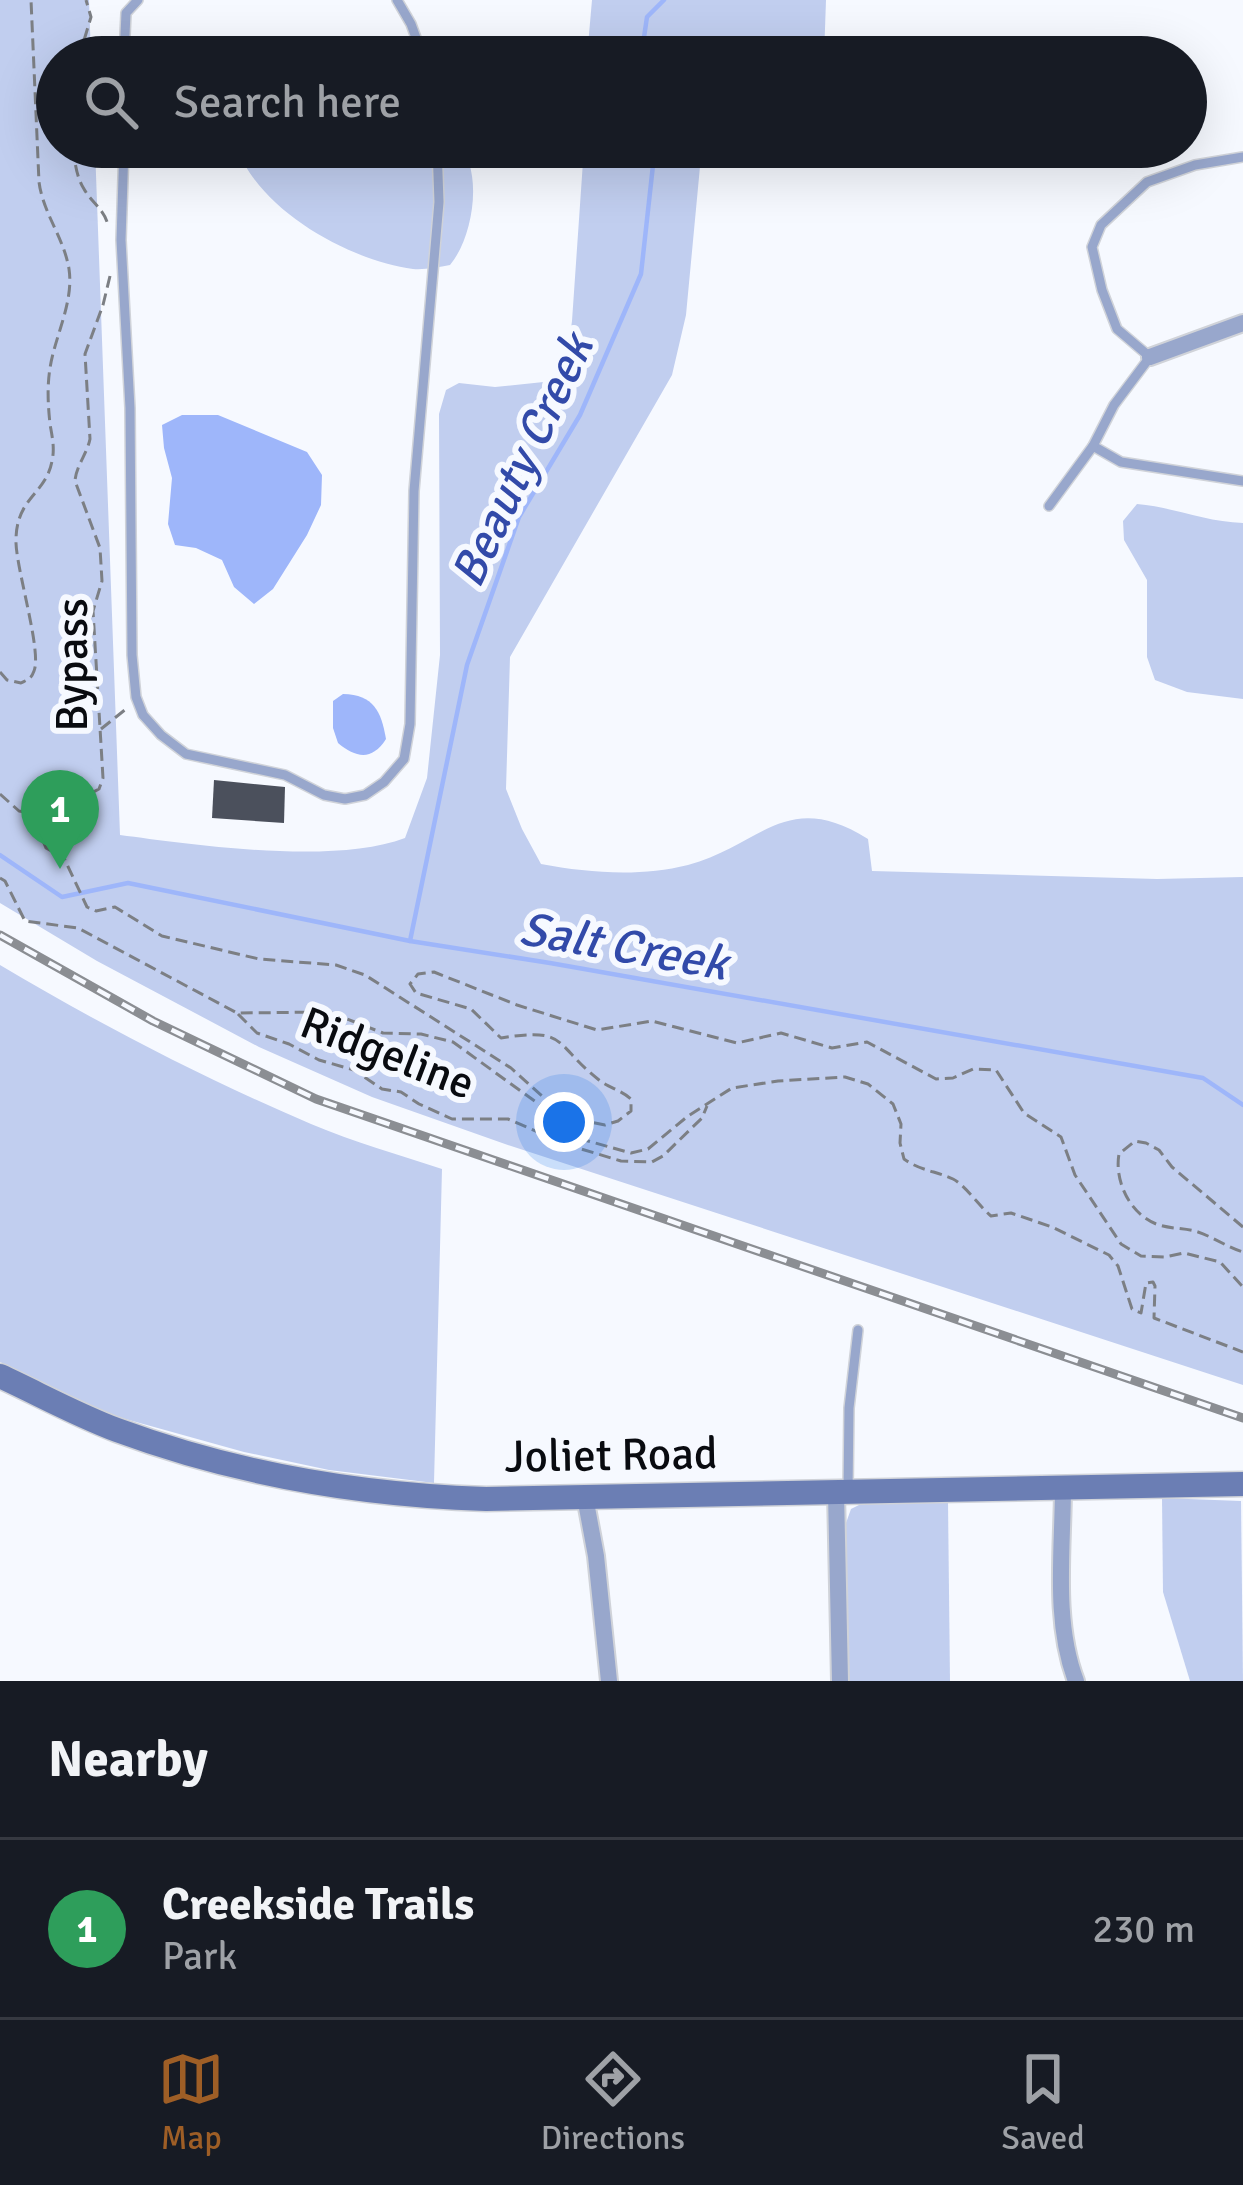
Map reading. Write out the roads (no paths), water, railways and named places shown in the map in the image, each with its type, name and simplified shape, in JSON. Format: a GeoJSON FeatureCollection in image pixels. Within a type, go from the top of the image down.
{"type":"FeatureCollection","features":[{"type":"Feature","properties":{"kind":"main road","name":"Joliet Road"},"geometry":{"type":"LineString","coordinates":[[0,1376],[115,1429],[255,1472],[414,1497],[1243,1484]]}},
{"type":"Feature","properties":{"kind":"street"},"geometry":{"type":"LineString","coordinates":[[1150,357],[1243,323]]}},
{"type":"Feature","properties":{"kind":"street"},"geometry":{"type":"LineString","coordinates":[[1063,1486],[1063,1618],[1076,1681]]}},
{"type":"Feature","properties":{"kind":"street"},"geometry":{"type":"LineString","coordinates":[[840,1681],[842,1491]]}},
{"type":"Feature","properties":{"kind":"street"},"geometry":{"type":"LineString","coordinates":[[585,1497],[609,1681]]}},
{"type":"Feature","properties":{"kind":"lane"},"geometry":{"type":"LineString","coordinates":[[125,36],[127,13],[138,0]]}},
{"type":"Feature","properties":{"kind":"lane"},"geometry":{"type":"LineString","coordinates":[[398,0],[416,36]]}},
{"type":"Feature","properties":{"kind":"lane"},"geometry":{"type":"LineString","coordinates":[[1207,163],[1243,157]]}},
{"type":"Feature","properties":{"kind":"lane"},"geometry":{"type":"LineString","coordinates":[[123,168],[121,240],[136,697],[143,715],[186,754],[285,775],[345,800],[365,795],[384,782],[404,759],[410,724],[414,491],[439,202],[438,168]]}},
{"type":"Feature","properties":{"kind":"lane"},"geometry":{"type":"LineString","coordinates":[[1049,506],[1150,357],[1117,329],[1102,290],[1092,247],[1100,225],[1147,182],[1187,168]]}},
{"type":"Feature","properties":{"kind":"lane"},"geometry":{"type":"LineString","coordinates":[[1094,446],[1121,462],[1243,482]]}},
{"type":"Feature","properties":{"kind":"lane"},"geometry":{"type":"LineString","coordinates":[[842,1491],[858,1330]]}},
{"type":"Feature","properties":{"kind":"water"},"geometry":{"type":"Polygon","coordinates":[[[182,415],[218,415],[307,452],[322,475],[321,505],[307,535],[273,589],[254,604],[234,587],[222,560],[175,545],[168,524],[172,478],[162,425],[182,415]]]}},
{"type":"Feature","properties":{"kind":"water"},"geometry":{"type":"Polygon","coordinates":[[[343,694],[369,701],[382,720],[386,739],[369,754],[351,752],[338,743],[333,701],[343,694]]]}},
{"type":"Feature","properties":{"kind":"waterway","name":"Beauty Creek"},"geometry":{"type":"LineString","coordinates":[[644,36],[647,17],[664,0]]}},
{"type":"Feature","properties":{"kind":"waterway","name":"Beauty Creek"},"geometry":{"type":"LineString","coordinates":[[410,941],[467,665],[519,517],[580,415],[641,274],[653,168]]}},
{"type":"Feature","properties":{"kind":"waterway","name":"Salt Creek"},"geometry":{"type":"LineString","coordinates":[[0,855],[62,897],[128,883],[410,941],[1203,1078],[1243,1105]]}},
{"type":"Feature","properties":{"kind":"railway"},"geometry":{"type":"LineString","coordinates":[[0,935],[153,1021],[316,1099],[1243,1418]]}},
{"type":"Feature","properties":{"kind":"place","name":"Creekside Trails"},"geometry":{"type":"Point","coordinates":[60,869]}}]}
